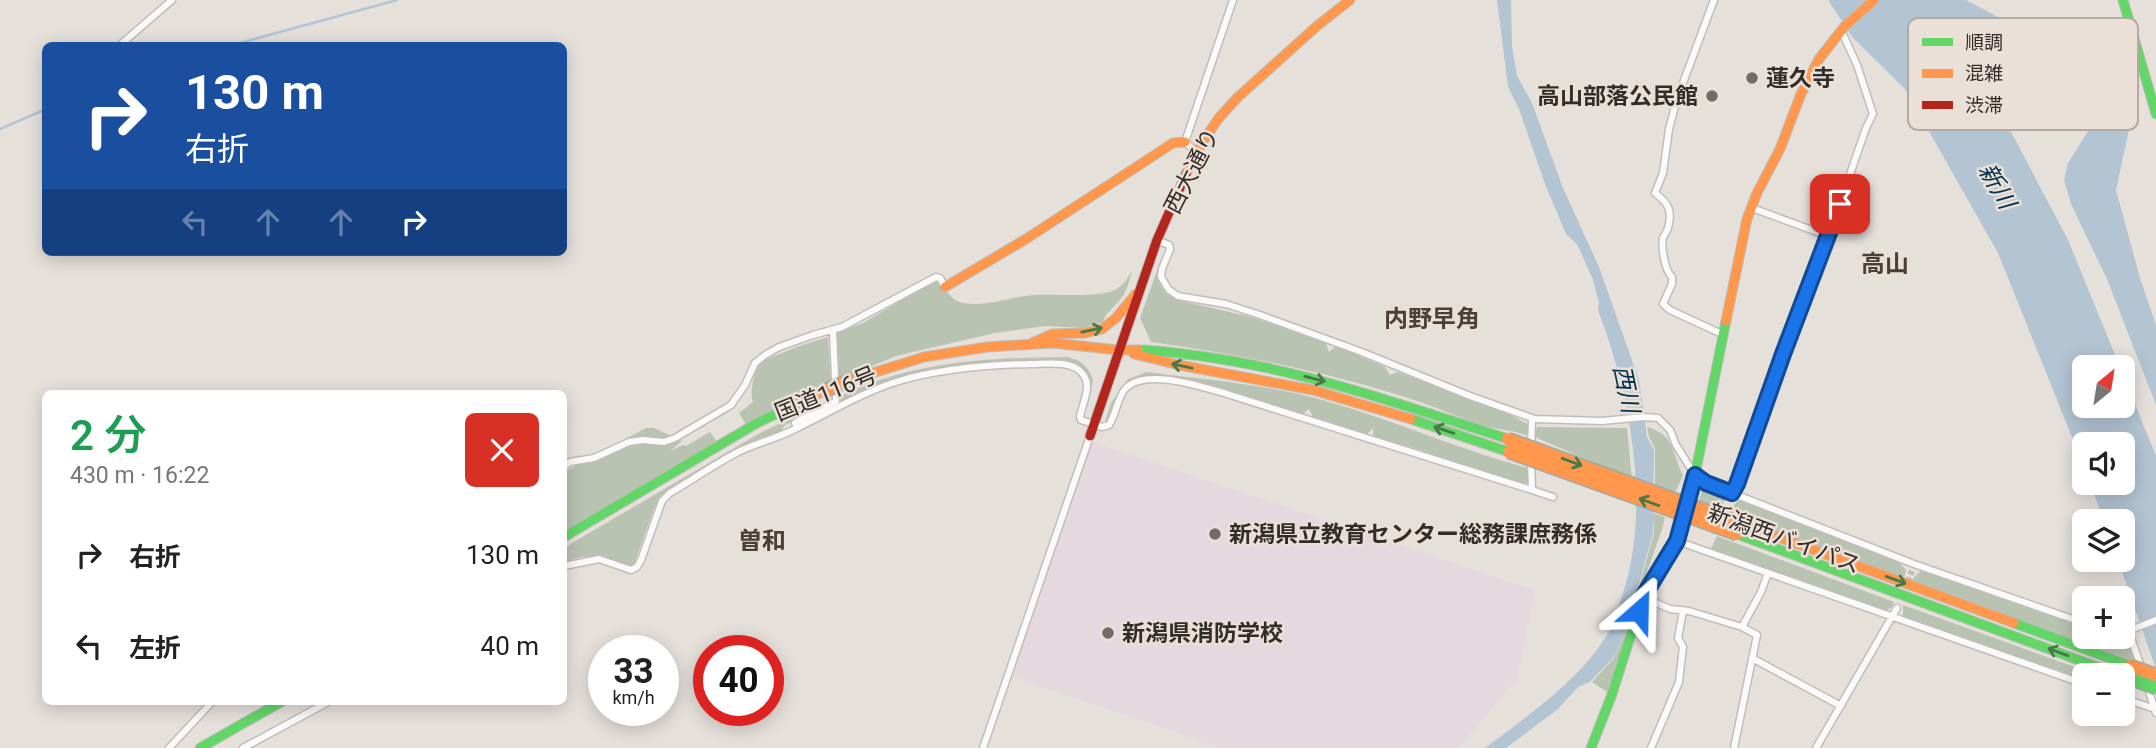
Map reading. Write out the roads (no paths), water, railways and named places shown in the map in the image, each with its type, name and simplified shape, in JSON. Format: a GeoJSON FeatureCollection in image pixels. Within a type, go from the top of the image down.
{"type":"FeatureCollection","features":[{"type":"Feature","properties":{"kind":"main road","name":"西大通り"},"geometry":{"type":"LineString","coordinates":[[1092,430],[1157,240],[1196,153],[1211,129],[1237,98],[1350,0]]}},
{"type":"Feature","properties":{"kind":"main road"},"geometry":{"type":"LineString","coordinates":[[1591,748],[1611,697],[1643,597],[1677,541],[1695,475],[1743,232],[1752,208],[1819,60],[1843,28],[1874,0]]}},
{"type":"Feature","properties":{"kind":"main road"},"geometry":{"type":"LineString","coordinates":[[2123,0],[2128,18]]}},
{"type":"Feature","properties":{"kind":"main road"},"geometry":{"type":"LineString","coordinates":[[2138,52],[2156,114]]}},
{"type":"Feature","properties":{"kind":"main road"},"geometry":{"type":"LineString","coordinates":[[945,287],[1026,239],[1173,143],[1185,142]]}},
{"type":"Feature","properties":{"kind":"main road"},"geometry":{"type":"LineString","coordinates":[[1031,344],[1042,336],[1055,332],[1082,333],[1101,329],[1116,319],[1139,291]]}},
{"type":"Feature","properties":{"kind":"main road","name":"国道116号"},"geometry":{"type":"LineString","coordinates":[[567,535],[757,424],[850,380],[924,357],[986,346],[1053,343],[1118,350]]}},
{"type":"Feature","properties":{"kind":"main road","name":"新潟西バイパス"},"geometry":{"type":"LineString","coordinates":[[1118,350],[1155,350],[1249,363],[1380,397],[2098,663]]}},
{"type":"Feature","properties":{"kind":"main road","name":"新潟西バイパス"},"geometry":{"type":"LineString","coordinates":[[1118,350],[1311,390],[1508,445]]}},
{"type":"Feature","properties":{"kind":"main road","name":"新潟西バイパス"},"geometry":{"type":"LineString","coordinates":[[2135,675],[2156,676]]}},
{"type":"Feature","properties":{"kind":"main road","name":"新潟西バイパス"},"geometry":{"type":"LineString","coordinates":[[2135,678],[2156,688]]}},
{"type":"Feature","properties":{"kind":"main road"},"geometry":{"type":"LineString","coordinates":[[200,748],[276,705]]}},
{"type":"Feature","properties":{"kind":"street"},"geometry":{"type":"LineString","coordinates":[[124,42],[172,0]]}},
{"type":"Feature","properties":{"kind":"street"},"geometry":{"type":"LineString","coordinates":[[1196,153],[1185,142],[1233,0]]}},
{"type":"Feature","properties":{"kind":"street"},"geometry":{"type":"LineString","coordinates":[[1714,0],[1677,99],[1669,129],[1663,173],[1655,193],[1668,203],[1670,212],[1663,239],[1666,272],[1672,277],[1672,284],[1663,304],[1670,310],[1724,335]]}},
{"type":"Feature","properties":{"kind":"street"},"geometry":{"type":"LineString","coordinates":[[1732,493],[1873,114],[1843,28]]}},
{"type":"Feature","properties":{"kind":"street"},"geometry":{"type":"LineString","coordinates":[[1752,208],[1828,236]]}},
{"type":"Feature","properties":{"kind":"street"},"geometry":{"type":"LineString","coordinates":[[1157,240],[1168,245],[1170,249],[1161,277],[1169,290],[1178,296],[1226,304],[1260,315],[1532,419],[1602,421],[1644,416],[1658,418],[1670,430],[1695,475],[1706,483],[1913,568],[2072,618]]}},
{"type":"Feature","properties":{"kind":"street"},"geometry":{"type":"LineString","coordinates":[[567,464],[594,458],[629,442],[664,442],[675,438],[731,405],[755,363],[765,355],[790,343],[833,331],[862,318],[936,277],[940,278],[945,287]]}},
{"type":"Feature","properties":{"kind":"street"},"geometry":{"type":"LineString","coordinates":[[798,428],[795,423],[836,401],[833,331]]}},
{"type":"Feature","properties":{"kind":"street"},"geometry":{"type":"LineString","coordinates":[[567,565],[598,559],[631,570],[637,567],[662,501],[670,493],[737,453],[901,380],[1001,365],[1073,366],[1082,372],[1086,381],[1087,390],[1080,417],[1092,430]]}},
{"type":"Feature","properties":{"kind":"street"},"geometry":{"type":"LineString","coordinates":[[983,748],[1092,430],[1110,425],[1123,392],[1139,379],[1152,378],[1240,397],[1553,497]]}},
{"type":"Feature","properties":{"kind":"street"},"geometry":{"type":"LineString","coordinates":[[1532,419],[1532,490]]}},
{"type":"Feature","properties":{"kind":"street"},"geometry":{"type":"LineString","coordinates":[[1677,541],[2072,680]]}},
{"type":"Feature","properties":{"kind":"street"},"geometry":{"type":"LineString","coordinates":[[1742,626],[1768,573]]}},
{"type":"Feature","properties":{"kind":"street"},"geometry":{"type":"LineString","coordinates":[[1643,597],[1670,608],[1742,626],[1757,635],[1734,748]]}},
{"type":"Feature","properties":{"kind":"street"},"geometry":{"type":"LineString","coordinates":[[1816,748],[1897,608]]}},
{"type":"Feature","properties":{"kind":"street"},"geometry":{"type":"LineString","coordinates":[[1651,748],[1679,681],[1683,647],[1678,638],[1683,611]]}},
{"type":"Feature","properties":{"kind":"street"},"geometry":{"type":"LineString","coordinates":[[2135,629],[2156,620]]}},
{"type":"Feature","properties":{"kind":"street"},"geometry":{"type":"LineString","coordinates":[[2135,649],[2155,711]]}},
{"type":"Feature","properties":{"kind":"street"},"geometry":{"type":"LineString","coordinates":[[1752,659],[1842,706]]}},
{"type":"Feature","properties":{"kind":"street"},"geometry":{"type":"LineString","coordinates":[[2135,703],[2155,711]]}},
{"type":"Feature","properties":{"kind":"street"},"geometry":{"type":"LineString","coordinates":[[169,748],[209,705]]}},
{"type":"Feature","properties":{"kind":"street"},"geometry":{"type":"LineString","coordinates":[[243,748],[322,705]]}},
{"type":"Feature","properties":{"kind":"water","name":"西川"},"geometry":{"type":"Polygon","coordinates":[[[1497,0],[1511,0],[1512,46],[1517,76],[1532,103],[1563,188],[1599,267],[1639,380],[1647,437],[1654,450],[1653,533],[1626,631],[1614,657],[1590,682],[1578,687],[1558,709],[1506,748],[1485,748],[1569,681],[1584,666],[1609,632],[1630,567],[1636,493],[1628,417],[1610,344],[1598,310],[1599,303],[1593,280],[1577,244],[1566,234],[1519,109],[1508,87],[1497,0]]]}},
{"type":"Feature","properties":{"kind":"water"},"geometry":{"type":"Polygon","coordinates":[[[1828,0],[1966,0],[2000,18],[1908,18],[1908,94],[1853,38],[1828,0]]]}},
{"type":"Feature","properties":{"kind":"water","name":"新川"},"geometry":{"type":"Polygon","coordinates":[[[1928,130],[2010,130],[2068,240],[2115,355],[2072,355],[2072,418],[2135,418],[2135,404],[2156,456],[2156,669],[2135,609],[2135,586],[2127,586],[2122,572],[2135,572],[2135,509],[2100,509],[2094,495],[2135,495],[2135,432],[2072,432],[2072,437],[1998,253],[1928,130]]]}},
{"type":"Feature","properties":{"kind":"water"},"geometry":{"type":"Polygon","coordinates":[[[2089,130],[2129,130],[2116,190],[2156,325],[2156,405],[2107,279],[2071,204],[2064,180],[2068,163],[2089,130]]]}},
{"type":"Feature","properties":{"kind":"waterway"},"geometry":{"type":"LineString","coordinates":[[244,42],[397,0]]}},
{"type":"Feature","properties":{"kind":"waterway"},"geometry":{"type":"LineString","coordinates":[[0,129],[42,111]]}},
{"type":"Feature","properties":{"kind":"tunnel"},"geometry":{"type":"LineString","coordinates":[[1907,583],[1912,571]]}},
{"type":"Feature","properties":{"kind":"place","name":"蓮久寺"},"geometry":{"type":"Point","coordinates":[1752,78]}},
{"type":"Feature","properties":{"kind":"place","name":"高山部落公民館"},"geometry":{"type":"Point","coordinates":[1712,96]}},
{"type":"Feature","properties":{"kind":"place","name":"新潟県立教育センター総務課庶務係"},"geometry":{"type":"Point","coordinates":[1215,534]}},
{"type":"Feature","properties":{"kind":"place","name":"新潟県消防学校"},"geometry":{"type":"Point","coordinates":[1108,633]}},
{"type":"Feature","properties":{"kind":"district","name":"高山"},"geometry":{"type":"Point","coordinates":[1885,264]}},
{"type":"Feature","properties":{"kind":"district","name":"内野早角"},"geometry":{"type":"Point","coordinates":[1432,319]}},
{"type":"Feature","properties":{"kind":"district","name":"曽和"},"geometry":{"type":"Point","coordinates":[762,541]}}]}
